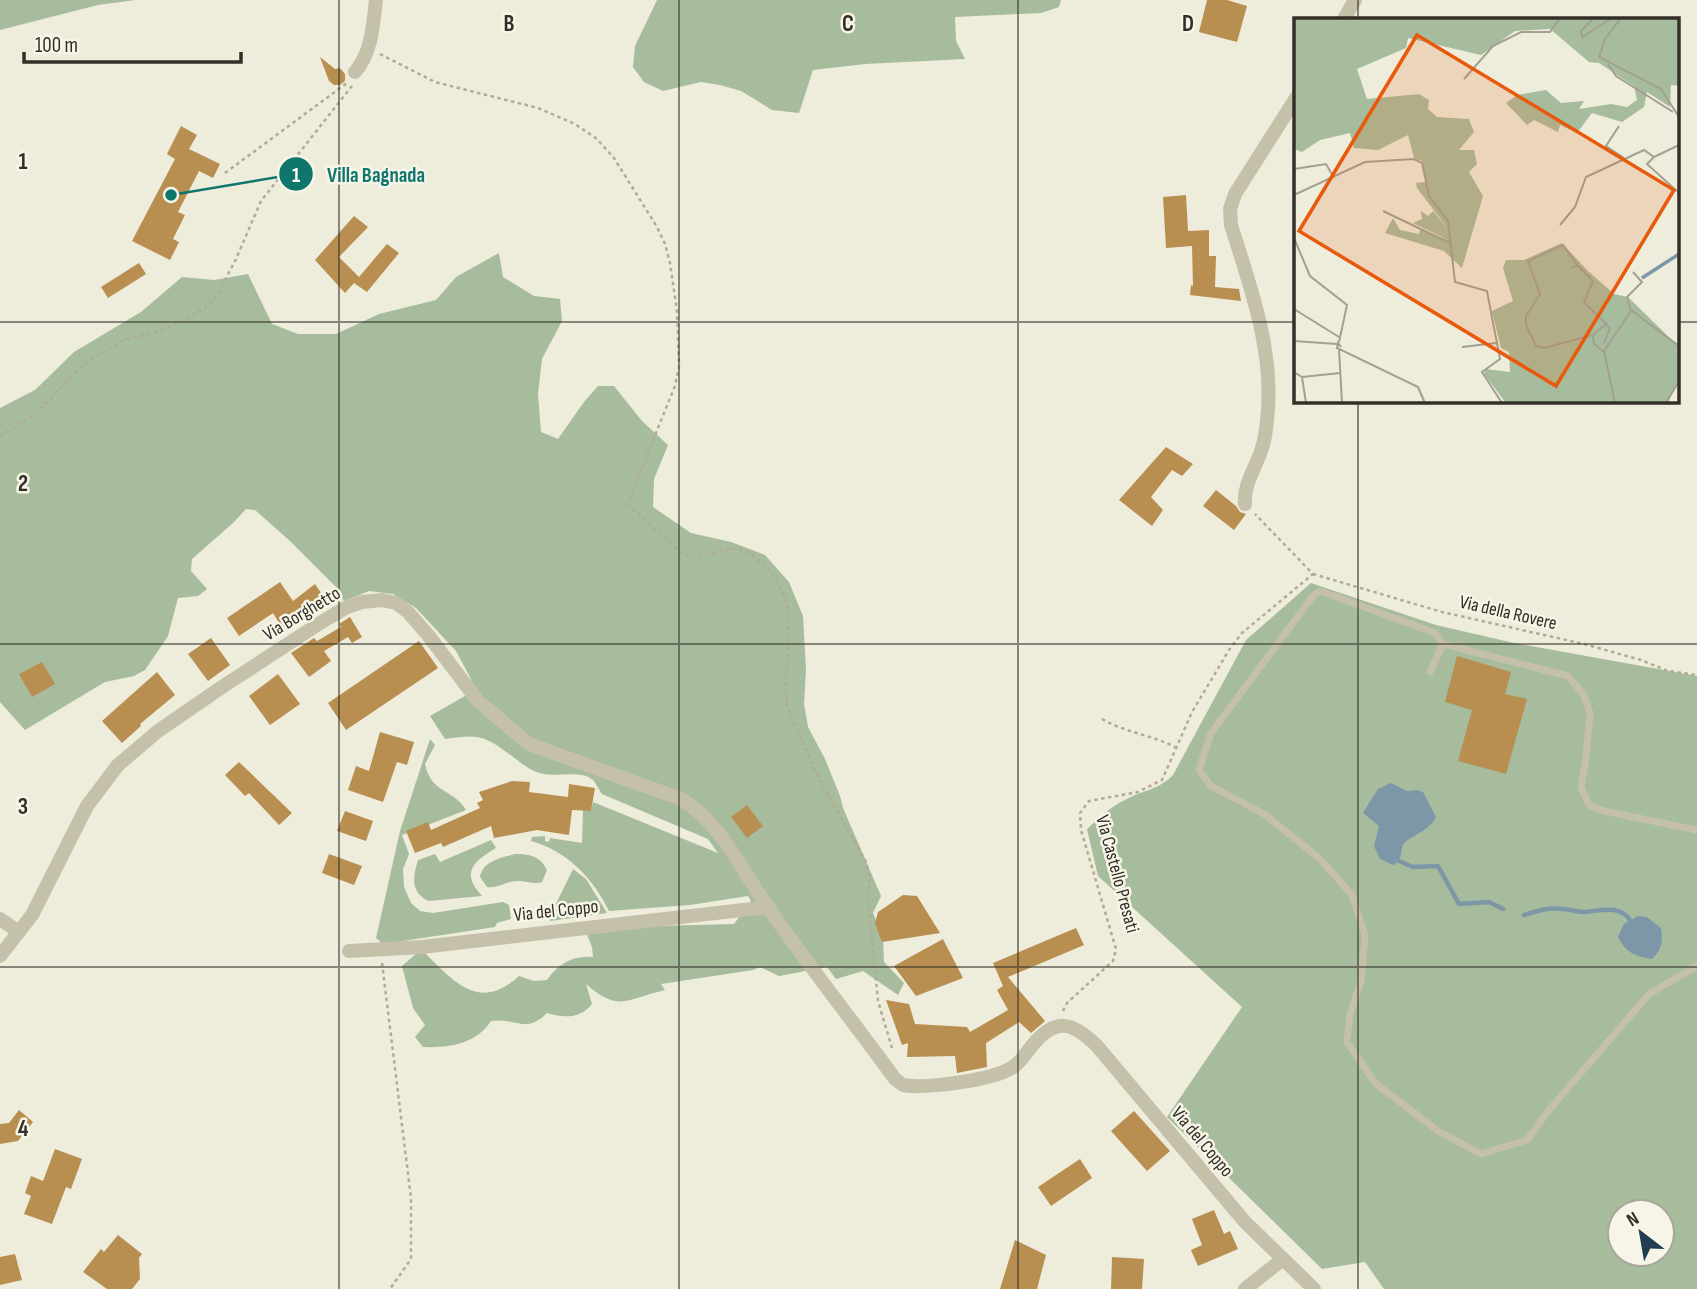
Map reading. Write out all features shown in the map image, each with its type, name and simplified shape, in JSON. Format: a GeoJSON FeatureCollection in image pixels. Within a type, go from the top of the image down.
{"type":"FeatureCollection","features":[{"type":"Feature","properties":{"kind":"street"},"geometry":{"type":"LineString","coordinates":[[355,72],[363,63],[368,47],[376,0]]}},
{"type":"Feature","properties":{"kind":"street"},"geometry":{"type":"LineString","coordinates":[[1344,18],[1355,0]]}},
{"type":"Feature","properties":{"kind":"street"},"geometry":{"type":"LineString","coordinates":[[1245,504],[1244,495],[1263,447],[1267,419],[1267,369],[1261,323],[1231,225],[1230,209],[1235,194],[1294,101]]}},
{"type":"Feature","properties":{"kind":"street","name":"Via Borghetto"},"geometry":{"type":"LineString","coordinates":[[0,956],[42,897],[87,806],[118,765],[158,731],[320,623],[347,607],[372,600],[396,603],[408,612],[478,701],[529,744],[681,799],[696,808],[711,822],[768,907]]}},
{"type":"Feature","properties":{"kind":"street"},"geometry":{"type":"LineString","coordinates":[[768,907],[895,1079],[903,1085],[924,1086],[1002,1073],[1017,1065],[1043,1032],[1062,1026]]}},
{"type":"Feature","properties":{"kind":"street","name":"Via del Coppo"},"geometry":{"type":"LineString","coordinates":[[349,950],[422,947],[768,907]]}},
{"type":"Feature","properties":{"kind":"street"},"geometry":{"type":"LineString","coordinates":[[0,919],[19,932]]}},
{"type":"Feature","properties":{"kind":"street","name":"Via del Coppo"},"geometry":{"type":"LineString","coordinates":[[1062,1026],[1079,1029],[1097,1046],[1245,1222],[1314,1289]]}},
{"type":"Feature","properties":{"kind":"street"},"geometry":{"type":"LineString","coordinates":[[1245,1289],[1283,1259]]}},
{"type":"Feature","properties":{"kind":"lane"},"geometry":{"type":"LineString","coordinates":[[1697,830],[1604,811],[1589,805],[1581,787],[1590,713],[1584,695],[1569,676],[1443,644],[1435,633],[1320,591],[1312,596],[1211,733],[1199,770],[1211,786],[1264,814],[1320,859],[1352,895],[1365,935],[1361,981],[1350,1014],[1347,1042],[1375,1083],[1438,1131],[1482,1154],[1527,1140],[1549,1110],[1649,994],[1697,966]]}},
{"type":"Feature","properties":{"kind":"lane"},"geometry":{"type":"LineString","coordinates":[[1430,672],[1443,644]]}},
{"type":"Feature","properties":{"kind":"path"},"geometry":{"type":"LineString","coordinates":[[368,47],[435,82],[538,108],[575,124],[597,139],[614,158],[657,227],[670,263],[677,311],[679,367],[675,386],[629,505],[682,554],[696,558],[730,549],[744,550],[768,569],[785,597],[789,615],[787,707],[818,777],[856,844],[868,872],[871,944],[878,1001],[890,1039],[895,1079]]}},
{"type":"Feature","properties":{"kind":"path"},"geometry":{"type":"LineString","coordinates":[[225,173],[344,87],[355,72]]}},
{"type":"Feature","properties":{"kind":"path"},"geometry":{"type":"LineString","coordinates":[[0,436],[37,413],[79,368],[96,356],[122,341],[184,321],[205,308],[217,296],[261,201],[352,86],[355,72]]}},
{"type":"Feature","properties":{"kind":"path"},"geometry":{"type":"LineString","coordinates":[[1245,504],[1313,574]]}},
{"type":"Feature","properties":{"kind":"path","name":"Via della Rovere"},"geometry":{"type":"LineString","coordinates":[[1313,574],[1442,612],[1584,644],[1641,660],[1668,671],[1697,675]]}},
{"type":"Feature","properties":{"kind":"path","name":"Via Castello Presati"},"geometry":{"type":"LineString","coordinates":[[1062,1026],[1062,1014],[1067,1003],[1113,961],[1116,949],[1116,941],[1081,830],[1080,813],[1089,801],[1138,792],[1162,780],[1192,712],[1229,650],[1242,633],[1313,574]]}},
{"type":"Feature","properties":{"kind":"path"},"geometry":{"type":"LineString","coordinates":[[1102,719],[1177,748]]}},
{"type":"Feature","properties":{"kind":"path"},"geometry":{"type":"LineString","coordinates":[[380,949],[411,1198],[411,1259],[390,1289]]}},
{"type":"Feature","properties":{"kind":"green space"},"geometry":{"type":"Polygon","coordinates":[[[0,0],[135,0],[98,5],[0,30],[0,0]]]}},
{"type":"Feature","properties":{"kind":"green space"},"geometry":{"type":"Polygon","coordinates":[[[657,0],[1061,0],[1059,7],[1041,13],[955,17],[956,41],[965,59],[865,64],[813,70],[799,113],[772,110],[741,91],[720,85],[701,82],[663,91],[644,82],[633,67],[635,46],[657,0]]]}},
{"type":"Feature","properties":{"kind":"green space"},"geometry":{"type":"Polygon","coordinates":[[[499,253],[503,277],[534,296],[560,299],[562,321],[542,359],[538,394],[541,432],[558,439],[598,386],[614,386],[642,421],[668,445],[654,479],[653,507],[691,533],[731,542],[765,555],[789,582],[803,616],[806,670],[804,704],[808,727],[825,759],[881,896],[873,913],[883,937],[884,962],[904,983],[898,995],[863,971],[836,979],[827,967],[779,976],[760,967],[661,984],[665,990],[623,1001],[607,998],[586,984],[592,1004],[577,1015],[560,1016],[547,1013],[526,1024],[491,1021],[470,1040],[442,1047],[423,1047],[415,1037],[425,1025],[413,1008],[402,966],[417,953],[425,953],[458,983],[469,989],[492,992],[505,987],[519,976],[534,981],[547,980],[556,969],[567,962],[593,957],[586,932],[656,926],[734,924],[751,901],[748,896],[690,905],[609,911],[578,867],[556,852],[531,841],[532,837],[545,836],[545,841],[549,842],[550,838],[582,843],[583,810],[591,811],[593,802],[718,853],[708,839],[602,794],[594,781],[587,777],[573,774],[549,775],[534,771],[483,738],[467,736],[445,739],[430,716],[465,696],[472,681],[456,651],[416,608],[393,594],[369,591],[344,601],[336,587],[255,510],[246,509],[192,559],[191,571],[207,589],[198,596],[178,598],[168,636],[145,670],[134,676],[105,682],[25,730],[0,702],[0,408],[35,390],[74,352],[141,312],[182,277],[214,280],[248,274],[272,324],[298,334],[336,334],[379,314],[436,300],[456,277],[499,253]]]}},
{"type":"Feature","properties":{"kind":"green space"},"geometry":{"type":"Polygon","coordinates":[[[1311,583],[1436,625],[1514,643],[1697,676],[1697,1289],[1384,1289],[1365,1262],[1322,1269],[1167,1117],[1242,1007],[1098,876],[1087,829],[1118,804],[1162,784],[1173,775],[1246,640],[1311,583]]]}},
{"type":"Feature","properties":{"kind":"green space"},"geometry":{"type":"Polygon","coordinates":[[[430,739],[435,745],[425,764],[428,774],[437,786],[455,798],[466,810],[402,835],[409,854],[403,869],[404,887],[411,903],[420,911],[433,913],[503,902],[509,905],[511,919],[497,923],[495,927],[383,944],[376,938],[400,831],[430,739]]]}},
{"type":"Feature","properties":{"kind":"green space"},"geometry":{"type":"Polygon","coordinates":[[[491,840],[496,848],[475,863],[471,874],[472,881],[482,896],[429,901],[416,889],[414,878],[418,860],[435,854],[440,862],[491,840]]]}},
{"type":"Feature","properties":{"kind":"green space"},"geometry":{"type":"Polygon","coordinates":[[[515,854],[530,855],[541,862],[547,870],[542,882],[514,881],[487,887],[480,877],[485,867],[493,861],[515,854]]]}},
{"type":"Feature","properties":{"kind":"green space"},"geometry":{"type":"Polygon","coordinates":[[[573,869],[586,879],[607,913],[550,921],[548,916],[529,918],[529,911],[552,912],[573,869]]]}},
{"type":"Feature","properties":{"kind":"water"},"geometry":{"type":"Polygon","coordinates":[[[1391,783],[1407,791],[1423,792],[1436,817],[1425,829],[1403,844],[1400,859],[1393,865],[1380,859],[1374,846],[1379,826],[1363,813],[1378,789],[1391,783]]]}},
{"type":"Feature","properties":{"kind":"water"},"geometry":{"type":"Polygon","coordinates":[[[1638,916],[1647,917],[1661,928],[1661,945],[1652,959],[1632,953],[1618,937],[1624,924],[1638,916]]]}},
{"type":"Feature","properties":{"kind":"building"},"geometry":{"type":"Polygon","coordinates":[[[1207,0],[1227,0],[1247,6],[1237,42],[1199,32],[1207,0]]]}},
{"type":"Feature","properties":{"kind":"building"},"geometry":{"type":"Polygon","coordinates":[[[320,57],[335,69],[340,68],[345,74],[345,81],[334,85],[329,81],[320,57]]]}},
{"type":"Feature","properties":{"kind":"building"},"geometry":{"type":"Polygon","coordinates":[[[181,126],[197,135],[189,149],[220,164],[213,178],[199,171],[178,212],[185,215],[173,239],[179,242],[170,260],[132,241],[175,159],[167,154],[181,126]]]}},
{"type":"Feature","properties":{"kind":"building"},"geometry":{"type":"Polygon","coordinates":[[[1186,195],[1188,231],[1209,230],[1209,256],[1216,256],[1215,287],[1239,289],[1241,301],[1190,295],[1191,285],[1193,286],[1192,246],[1166,248],[1163,197],[1186,195]]]}},
{"type":"Feature","properties":{"kind":"building"},"geometry":{"type":"Polygon","coordinates":[[[354,216],[368,227],[339,257],[359,277],[387,244],[399,253],[367,292],[354,283],[345,293],[315,260],[354,216]]]}},
{"type":"Feature","properties":{"kind":"building"},"geometry":{"type":"Polygon","coordinates":[[[139,263],[146,274],[108,298],[101,287],[139,263]]]}},
{"type":"Feature","properties":{"kind":"building"},"geometry":{"type":"Polygon","coordinates":[[[1166,447],[1193,464],[1182,476],[1172,470],[1151,497],[1163,510],[1152,526],[1119,500],[1166,447]]]}},
{"type":"Feature","properties":{"kind":"building"},"geometry":{"type":"Polygon","coordinates":[[[1216,490],[1240,512],[1246,514],[1234,530],[1203,506],[1216,490]]]}},
{"type":"Feature","properties":{"kind":"building"},"geometry":{"type":"Polygon","coordinates":[[[280,582],[293,601],[315,584],[328,603],[284,631],[273,613],[239,636],[227,618],[280,582]]]}},
{"type":"Feature","properties":{"kind":"building"},"geometry":{"type":"Polygon","coordinates":[[[350,617],[362,637],[352,643],[348,637],[324,651],[331,661],[309,677],[291,653],[314,638],[317,641],[341,627],[339,624],[350,617]]]}},
{"type":"Feature","properties":{"kind":"building"},"geometry":{"type":"Polygon","coordinates":[[[211,638],[230,665],[208,681],[188,654],[211,638]]]}},
{"type":"Feature","properties":{"kind":"building"},"geometry":{"type":"Polygon","coordinates":[[[419,641],[438,668],[346,730],[328,703],[419,641]]]}},
{"type":"Feature","properties":{"kind":"building"},"geometry":{"type":"Polygon","coordinates":[[[1457,656],[1511,672],[1505,694],[1527,699],[1506,774],[1458,761],[1472,710],[1445,702],[1457,656]]]}},
{"type":"Feature","properties":{"kind":"building"},"geometry":{"type":"Polygon","coordinates":[[[42,662],[55,684],[32,697],[19,674],[42,662]]]}},
{"type":"Feature","properties":{"kind":"building"},"geometry":{"type":"Polygon","coordinates":[[[157,672],[175,695],[122,743],[102,721],[157,672]]]}},
{"type":"Feature","properties":{"kind":"building"},"geometry":{"type":"Polygon","coordinates":[[[278,674],[300,704],[270,725],[249,696],[278,674]]]}},
{"type":"Feature","properties":{"kind":"building"},"geometry":{"type":"Polygon","coordinates":[[[380,732],[414,742],[407,765],[397,762],[383,802],[348,790],[356,766],[369,771],[380,732]]]}},
{"type":"Feature","properties":{"kind":"building"},"geometry":{"type":"Polygon","coordinates":[[[239,762],[292,813],[279,825],[249,793],[245,796],[225,775],[239,762]]]}},
{"type":"Feature","properties":{"kind":"building"},"geometry":{"type":"Polygon","coordinates":[[[512,781],[530,782],[529,792],[568,797],[569,784],[595,788],[591,811],[572,810],[569,835],[537,830],[494,838],[491,826],[443,847],[441,843],[415,853],[406,831],[428,822],[431,830],[480,808],[477,803],[483,800],[479,792],[512,781]]]}},
{"type":"Feature","properties":{"kind":"building"},"geometry":{"type":"Polygon","coordinates":[[[747,805],[763,826],[747,838],[731,817],[747,805]]]}},
{"type":"Feature","properties":{"kind":"building"},"geometry":{"type":"Polygon","coordinates":[[[345,811],[373,821],[366,841],[337,831],[345,811]]]}},
{"type":"Feature","properties":{"kind":"building"},"geometry":{"type":"Polygon","coordinates":[[[329,854],[362,866],[354,885],[322,873],[329,854]]]}},
{"type":"Feature","properties":{"kind":"building"},"geometry":{"type":"Polygon","coordinates":[[[903,895],[917,896],[940,933],[882,942],[875,923],[878,912],[903,895]]]}},
{"type":"Feature","properties":{"kind":"building"},"geometry":{"type":"Polygon","coordinates":[[[1076,928],[1084,945],[1008,977],[1045,1021],[1031,1033],[1019,1022],[986,1043],[987,1067],[957,1073],[955,1056],[907,1057],[908,1043],[902,1045],[886,1000],[909,1004],[915,1024],[967,1027],[970,1032],[1008,1010],[997,990],[1003,986],[993,963],[1076,928]]]}},
{"type":"Feature","properties":{"kind":"building"},"geometry":{"type":"Polygon","coordinates":[[[943,939],[963,978],[916,996],[894,966],[943,939]]]}},
{"type":"Feature","properties":{"kind":"building"},"geometry":{"type":"Polygon","coordinates":[[[19,1110],[33,1122],[18,1141],[0,1144],[0,1124],[9,1123],[19,1110]]]}},
{"type":"Feature","properties":{"kind":"building"},"geometry":{"type":"Polygon","coordinates":[[[1134,1111],[1170,1151],[1147,1171],[1111,1131],[1134,1111]]]}},
{"type":"Feature","properties":{"kind":"building"},"geometry":{"type":"Polygon","coordinates":[[[55,1149],[82,1159],[71,1189],[66,1187],[52,1224],[24,1214],[31,1196],[25,1193],[31,1176],[43,1181],[55,1149]]]}},
{"type":"Feature","properties":{"kind":"building"},"geometry":{"type":"Polygon","coordinates":[[[1080,1159],[1092,1178],[1051,1206],[1038,1187],[1080,1159]]]}},
{"type":"Feature","properties":{"kind":"building"},"geometry":{"type":"Polygon","coordinates":[[[1214,1210],[1224,1234],[1230,1231],[1238,1249],[1198,1266],[1191,1250],[1202,1245],[1192,1219],[1214,1210]]]}},
{"type":"Feature","properties":{"kind":"building"},"geometry":{"type":"Polygon","coordinates":[[[118,1235],[142,1254],[139,1258],[140,1279],[132,1289],[107,1289],[83,1272],[101,1249],[104,1252],[118,1235]]]}},
{"type":"Feature","properties":{"kind":"building"},"geometry":{"type":"Polygon","coordinates":[[[1015,1240],[1046,1255],[1037,1289],[1000,1289],[1015,1240]]]}},
{"type":"Feature","properties":{"kind":"building"},"geometry":{"type":"Polygon","coordinates":[[[15,1254],[22,1280],[0,1285],[0,1257],[15,1254]]]}},
{"type":"Feature","properties":{"kind":"building"},"geometry":{"type":"Polygon","coordinates":[[[1112,1257],[1144,1259],[1142,1289],[1111,1289],[1112,1257]]]}},
{"type":"Feature","properties":{"kind":"waterway"},"geometry":{"type":"LineString","coordinates":[[1399,861],[1413,867],[1438,866],[1459,904],[1489,902],[1503,909]]}},
{"type":"Feature","properties":{"kind":"waterway"},"geometry":{"type":"LineString","coordinates":[[1524,915],[1552,909],[1584,912],[1615,910],[1630,920]]}},
{"type":"Feature","properties":{"kind":"place","name":"Villa Bagnada"},"geometry":{"type":"Point","coordinates":[171,195]}}]}
